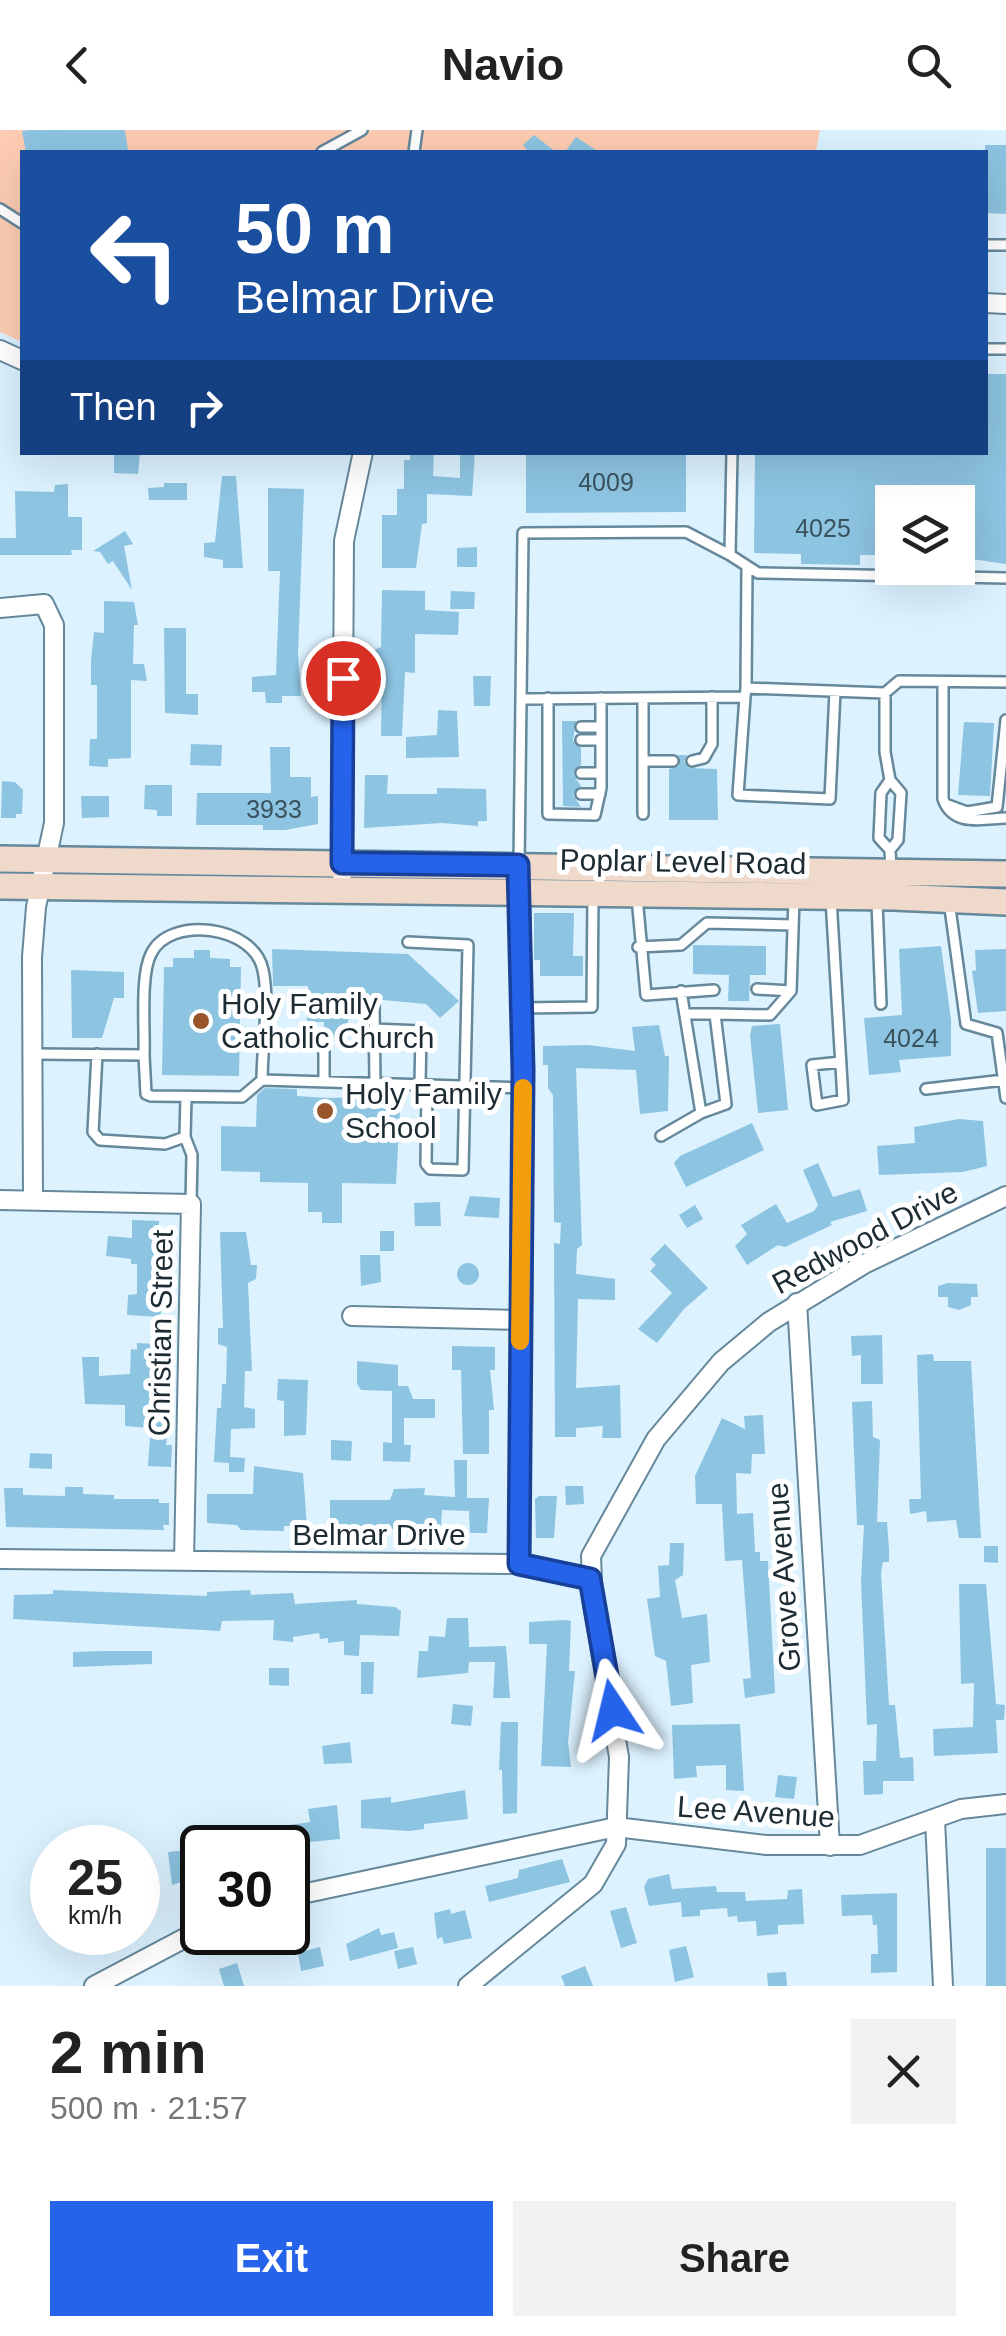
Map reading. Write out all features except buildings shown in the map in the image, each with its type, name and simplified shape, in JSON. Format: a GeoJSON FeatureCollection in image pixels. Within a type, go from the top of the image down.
{"type":"FeatureCollection","features":[{"type":"Feature","properties":{"kind":"main road","name":"Poplar Level Road"},"geometry":{"type":"LineString","coordinates":[[0,860],[518,865],[891,860],[1006,874]]}},
{"type":"Feature","properties":{"kind":"main road"},"geometry":{"type":"LineString","coordinates":[[885,897],[891,860]]}},
{"type":"Feature","properties":{"kind":"main road","name":"Poplar Level Road"},"geometry":{"type":"LineString","coordinates":[[0,886],[831,896],[1006,902]]}},
{"type":"Feature","properties":{"kind":"street"},"geometry":{"type":"LineString","coordinates":[[342,890],[344,541],[362,455]]}},
{"type":"Feature","properties":{"kind":"street"},"geometry":{"type":"LineString","coordinates":[[0,608],[44,604],[54,624],[54,823],[32,957],[33,1200]]}},
{"type":"Feature","properties":{"kind":"street"},"geometry":{"type":"LineString","coordinates":[[518,865],[523,1088],[519,1564]]}},
{"type":"Feature","properties":{"kind":"street","name":"Redwood Drive"},"geometry":{"type":"LineString","coordinates":[[590,1579],[595,1547],[640,1463],[681,1405],[722,1362],[797,1303],[864,1264],[1006,1196]]}},
{"type":"Feature","properties":{"kind":"street","name":"Christian Street"},"geometry":{"type":"LineString","coordinates":[[0,1200],[191,1204],[184,1561]]}},
{"type":"Feature","properties":{"kind":"street","name":"Grove Avenue"},"geometry":{"type":"LineString","coordinates":[[797,1303],[830,1846]]}},
{"type":"Feature","properties":{"kind":"street"},"geometry":{"type":"LineString","coordinates":[[352,1316],[520,1320]]}},
{"type":"Feature","properties":{"kind":"street","name":"Belmar Drive"},"geometry":{"type":"LineString","coordinates":[[0,1559],[519,1564],[590,1579]]}},
{"type":"Feature","properties":{"kind":"street"},"geometry":{"type":"LineString","coordinates":[[468,1986],[593,1884],[616,1844],[619,1757],[590,1579]]}},
{"type":"Feature","properties":{"kind":"street","name":"Lee Avenue"},"geometry":{"type":"LineString","coordinates":[[616,1827],[696,1840],[860,1845],[961,1809],[1006,1804]]}},
{"type":"Feature","properties":{"kind":"street"},"geometry":{"type":"LineString","coordinates":[[935,1820],[943,1986]]}},
{"type":"Feature","properties":{"kind":"street"},"geometry":{"type":"LineString","coordinates":[[310,1892],[616,1827]]}},
{"type":"Feature","properties":{"kind":"street"},"geometry":{"type":"LineString","coordinates":[[94,1986],[180,1941]]}},
{"type":"Feature","properties":{"kind":"lane"},"geometry":{"type":"LineString","coordinates":[[326,150],[362,130]]}},
{"type":"Feature","properties":{"kind":"lane"},"geometry":{"type":"LineString","coordinates":[[730,555],[732,455]]}},
{"type":"Feature","properties":{"kind":"lane"},"geometry":{"type":"LineString","coordinates":[[518,865],[523,533],[686,532],[758,573],[1006,578]]}},
{"type":"Feature","properties":{"kind":"lane"},"geometry":{"type":"LineString","coordinates":[[748,566],[746,693],[738,795],[830,799],[835,691]]}},
{"type":"Feature","properties":{"kind":"lane"},"geometry":{"type":"LineString","coordinates":[[523,698],[885,693],[899,682],[1006,682]]}},
{"type":"Feature","properties":{"kind":"lane"},"geometry":{"type":"LineString","coordinates":[[943,682],[943,799],[948,812],[958,819],[1006,818]]}},
{"type":"Feature","properties":{"kind":"lane"},"geometry":{"type":"LineString","coordinates":[[885,693],[885,752],[890,780],[900,793],[898,840],[891,860]]}},
{"type":"Feature","properties":{"kind":"lane"},"geometry":{"type":"LineString","coordinates":[[692,760],[704,758],[712,744],[712,697]]}},
{"type":"Feature","properties":{"kind":"lane"},"geometry":{"type":"LineString","coordinates":[[548,698],[548,814],[595,815],[600,794],[601,698]]}},
{"type":"Feature","properties":{"kind":"lane"},"geometry":{"type":"LineString","coordinates":[[642,814],[643,698]]}},
{"type":"Feature","properties":{"kind":"lane"},"geometry":{"type":"LineString","coordinates":[[943,799],[954,811],[997,807],[1006,720]]}},
{"type":"Feature","properties":{"kind":"lane"},"geometry":{"type":"LineString","coordinates":[[581,727],[601,726]]}},
{"type":"Feature","properties":{"kind":"lane"},"geometry":{"type":"LineString","coordinates":[[548,727],[562,727]]}},
{"type":"Feature","properties":{"kind":"lane"},"geometry":{"type":"LineString","coordinates":[[548,741],[562,740]]}},
{"type":"Feature","properties":{"kind":"lane"},"geometry":{"type":"LineString","coordinates":[[581,740],[601,740]]}},
{"type":"Feature","properties":{"kind":"lane"},"geometry":{"type":"LineString","coordinates":[[643,761],[673,761]]}},
{"type":"Feature","properties":{"kind":"lane"},"geometry":{"type":"LineString","coordinates":[[548,772],[562,773]]}},
{"type":"Feature","properties":{"kind":"lane"},"geometry":{"type":"LineString","coordinates":[[581,773],[601,772]]}},
{"type":"Feature","properties":{"kind":"lane"},"geometry":{"type":"LineString","coordinates":[[890,780],[881,793],[879,838],[891,860]]}},
{"type":"Feature","properties":{"kind":"lane"},"geometry":{"type":"LineString","coordinates":[[548,794],[562,794]]}},
{"type":"Feature","properties":{"kind":"lane"},"geometry":{"type":"LineString","coordinates":[[581,794],[600,794]]}},
{"type":"Feature","properties":{"kind":"lane"},"geometry":{"type":"LineString","coordinates":[[548,807],[562,807]]}},
{"type":"Feature","properties":{"kind":"lane"},"geometry":{"type":"LineString","coordinates":[[581,807],[596,807]]}},
{"type":"Feature","properties":{"kind":"lane"},"geometry":{"type":"LineString","coordinates":[[522,1008],[592,1007],[594,893]]}},
{"type":"Feature","properties":{"kind":"lane"},"geometry":{"type":"LineString","coordinates":[[637,894],[638,947],[646,995],[714,990]]}},
{"type":"Feature","properties":{"kind":"lane"},"geometry":{"type":"LineString","coordinates":[[685,1014],[770,1015],[791,991],[794,896]]}},
{"type":"Feature","properties":{"kind":"lane"},"geometry":{"type":"LineString","coordinates":[[831,896],[841,1062],[843,1100],[817,1104],[812,1065],[841,1062]]}},
{"type":"Feature","properties":{"kind":"lane"},"geometry":{"type":"LineString","coordinates":[[881,1004],[885,897]]}},
{"type":"Feature","properties":{"kind":"lane"},"geometry":{"type":"LineString","coordinates":[[948,899],[966,1024],[997,1033],[1006,1098]]}},
{"type":"Feature","properties":{"kind":"lane"},"geometry":{"type":"LineString","coordinates":[[638,947],[682,945],[688,936],[708,924],[793,925]]}},
{"type":"Feature","properties":{"kind":"lane"},"geometry":{"type":"LineString","coordinates":[[262,1080],[264,970],[244,940],[224,931],[170,934],[157,943],[148,962],[146,1094],[242,1097],[262,1080],[523,1088]]}},
{"type":"Feature","properties":{"kind":"lane"},"geometry":{"type":"LineString","coordinates":[[374,1029],[422,1031],[426,1164],[430,1169],[463,1170],[468,1086],[468,945],[408,942]]}},
{"type":"Feature","properties":{"kind":"lane"},"geometry":{"type":"LineString","coordinates":[[757,989],[791,991]]}},
{"type":"Feature","properties":{"kind":"lane"},"geometry":{"type":"LineString","coordinates":[[682,991],[701,1113]]}},
{"type":"Feature","properties":{"kind":"lane"},"geometry":{"type":"LineString","coordinates":[[374,1004],[375,1083]]}},
{"type":"Feature","properties":{"kind":"lane"},"geometry":{"type":"LineString","coordinates":[[662,1136],[701,1113],[726,1104],[715,1014]]}},
{"type":"Feature","properties":{"kind":"lane"},"geometry":{"type":"LineString","coordinates":[[324,1049],[324,1082]]}},
{"type":"Feature","properties":{"kind":"lane"},"geometry":{"type":"LineString","coordinates":[[31,1054],[144,1054]]}},
{"type":"Feature","properties":{"kind":"lane"},"geometry":{"type":"LineString","coordinates":[[97,1054],[95,1137],[165,1144],[185,1138]]}},
{"type":"Feature","properties":{"kind":"lane"},"geometry":{"type":"LineString","coordinates":[[926,1089],[1004,1080]]}},
{"type":"Feature","properties":{"kind":"lane"},"geometry":{"type":"LineString","coordinates":[[186,1097],[185,1138],[192,1155],[191,1204]]}},
{"type":"Feature","properties":{"kind":"shaded area"},"geometry":{"type":"Polygon","coordinates":[[[0,130],[820,130],[816,150],[20,150],[20,341],[0,332],[0,130]]]}},
{"type":"Feature","properties":{"kind":"slow traffic"},"geometry":{"type":"LineString","coordinates":[[520,1341],[523,1088]]}},
{"type":"Feature","properties":{"kind":"place","name":"Holy Family Catholic Church"},"geometry":{"type":"Point","coordinates":[201,1021]}},
{"type":"Feature","properties":{"kind":"place","name":"Holy Family School"},"geometry":{"type":"Point","coordinates":[325,1111]}},
{"type":"Feature","properties":{"kind":"route"},"geometry":{"type":"LineString","coordinates":[[343,678],[342,863],[518,865],[523,1071],[519,1564],[590,1579],[613,1710]]}}]}
